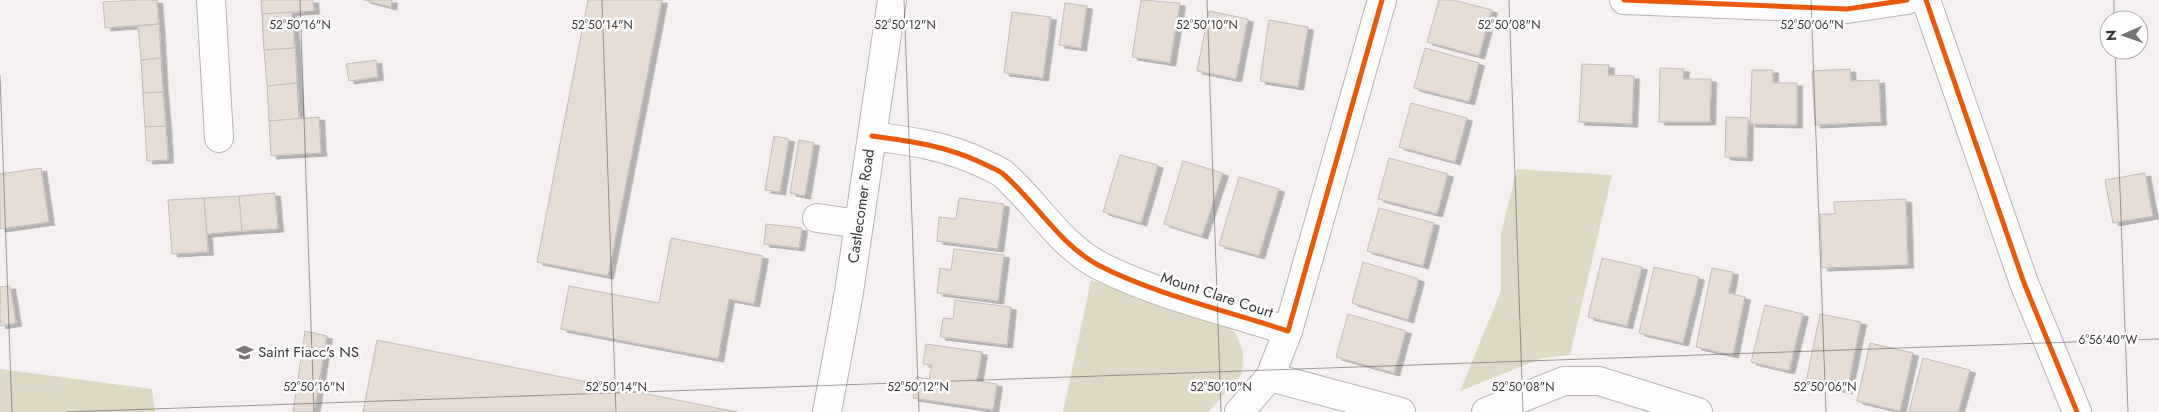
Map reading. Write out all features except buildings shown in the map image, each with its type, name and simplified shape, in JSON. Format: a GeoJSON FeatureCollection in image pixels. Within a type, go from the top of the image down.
{"type":"FeatureCollection","features":[{"type":"Feature","properties":{"kind":"street"},"geometry":{"type":"LineString","coordinates":[[211,0],[220,138]]}},
{"type":"Feature","properties":{"kind":"street","name":"Castlecomer Road"},"geometry":{"type":"LineString","coordinates":[[827,412],[859,224],[892,0]]}},
{"type":"Feature","properties":{"kind":"street","name":"Mount Clare Court"},"geometry":{"type":"LineString","coordinates":[[1239,412],[1270,377],[1288,331],[1382,0]]}},
{"type":"Feature","properties":{"kind":"street"},"geometry":{"type":"LineString","coordinates":[[1624,0],[1847,9],[1907,0]]}},
{"type":"Feature","properties":{"kind":"street"},"geometry":{"type":"LineString","coordinates":[[1926,0],[2024,283],[2077,412]]}},
{"type":"Feature","properties":{"kind":"street","name":"Mount Clare Court"},"geometry":{"type":"LineString","coordinates":[[872,136],[923,143],[961,152],[1000,172],[1026,196],[1055,231],[1096,264],[1138,283],[1288,331]]}},
{"type":"Feature","properties":{"kind":"street"},"geometry":{"type":"LineString","coordinates":[[816,218],[859,224]]}},
{"type":"Feature","properties":{"kind":"street"},"geometry":{"type":"LineString","coordinates":[[1270,377],[1401,412]]}},
{"type":"Feature","properties":{"kind":"street"},"geometry":{"type":"LineString","coordinates":[[1486,412],[1564,381],[1599,381],[1698,412]]}},
{"type":"Feature","properties":{"kind":"path"},"geometry":{"type":"LineString","coordinates":[[0,381],[50,390],[74,412]]}},
{"type":"Feature","properties":{"kind":"shaded area"},"geometry":{"type":"Polygon","coordinates":[[[1517,169],[1612,175],[1570,355],[1542,358],[1460,391],[1501,291],[1501,233],[1517,169]]]}},
{"type":"Feature","properties":{"kind":"shaded area"},"geometry":{"type":"Polygon","coordinates":[[[1091,280],[1216,321],[1235,332],[1243,351],[1242,374],[1208,412],[1063,412],[1091,280]]]}},
{"type":"Feature","properties":{"kind":"shaded area"},"geometry":{"type":"Polygon","coordinates":[[[0,369],[152,389],[155,412],[0,412],[0,369]]]}},
{"type":"Feature","properties":{"kind":"cycle path"},"geometry":{"type":"LineString","coordinates":[[872,136],[942,148],[969,157],[1002,173],[1059,234],[1084,256],[1098,265],[1143,285],[1288,331],[1382,0]]}},
{"type":"Feature","properties":{"kind":"cycle path"},"geometry":{"type":"LineString","coordinates":[[1624,0],[1847,9],[1907,0]]}},
{"type":"Feature","properties":{"kind":"cycle path"},"geometry":{"type":"LineString","coordinates":[[1926,0],[2024,283],[2077,412]]}},
{"type":"Feature","properties":{"kind":"place","name":"Saint Fiacc's NS"},"geometry":{"type":"Point","coordinates":[244,352]}}]}
